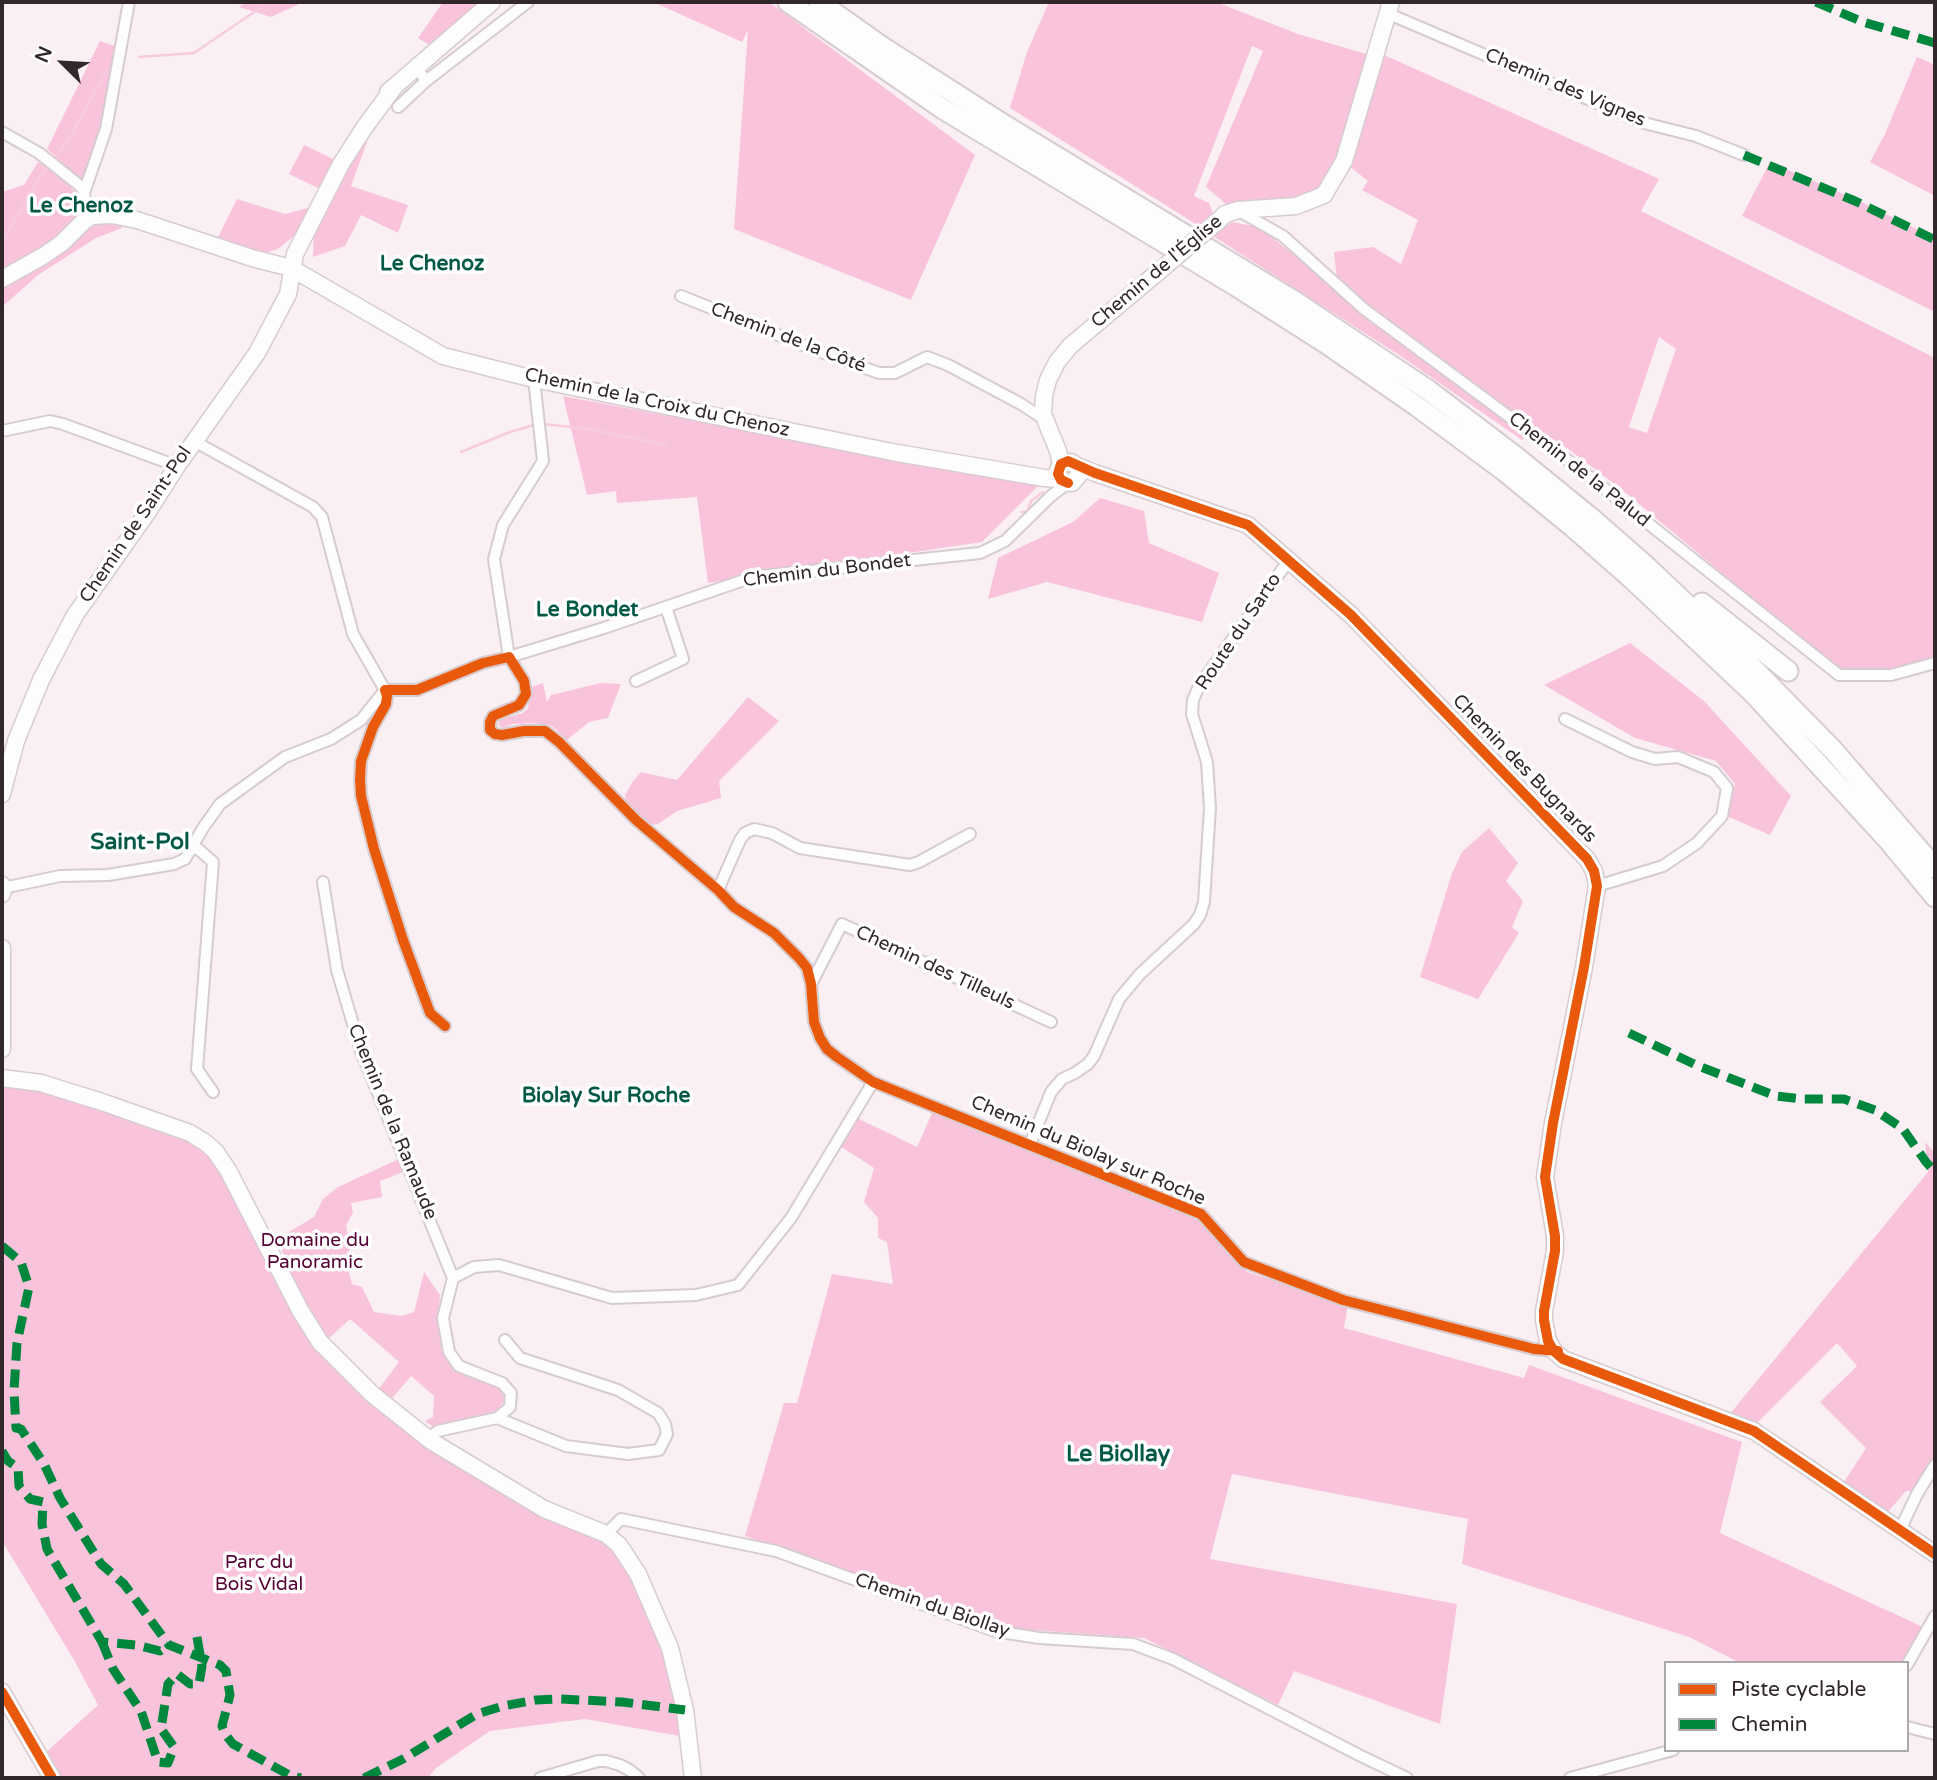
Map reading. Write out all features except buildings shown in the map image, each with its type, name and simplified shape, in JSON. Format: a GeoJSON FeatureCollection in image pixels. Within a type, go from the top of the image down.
{"type":"FeatureCollection","features":[{"type":"Feature","properties":{"kind":"highway"},"geometry":{"type":"LineString","coordinates":[[788,2],[943,109],[1289,319],[1409,400],[1494,463],[1574,528],[1674,617],[1754,694],[1888,840],[1935,897]]}},
{"type":"Feature","properties":{"kind":"highway"},"geometry":{"type":"LineString","coordinates":[[820,2],[881,46],[960,97],[1243,268],[1338,329],[1470,421],[1788,671]]}},
{"type":"Feature","properties":{"kind":"highway"},"geometry":{"type":"LineString","coordinates":[[1590,517],[1691,607],[1781,695],[1935,867]]}},
{"type":"Feature","properties":{"kind":"highway"},"geometry":{"type":"LineString","coordinates":[[1888,840],[1935,913]]}},
{"type":"Feature","properties":{"kind":"street"},"geometry":{"type":"LineString","coordinates":[[2,279],[43,257],[62,243],[86,201],[109,116],[129,2]]}},
{"type":"Feature","properties":{"kind":"street","name":"Chemin de Saint-Pol"},"geometry":{"type":"LineString","coordinates":[[2,794],[16,741],[58,646],[75,615],[257,353],[288,294],[295,254],[341,164],[346,146],[358,124],[375,104],[396,86],[421,74],[492,2]]}},
{"type":"Feature","properties":{"kind":"street"},"geometry":{"type":"LineString","coordinates":[[398,107],[421,74],[528,2]]}},
{"type":"Feature","properties":{"kind":"street","name":"Chemin des Vignes"},"geometry":{"type":"LineString","coordinates":[[1390,8],[1644,123],[1696,136],[1744,155]]}},
{"type":"Feature","properties":{"kind":"street","name":"Chemin de l'Église"},"geometry":{"type":"LineString","coordinates":[[1066,471],[1044,419],[1044,396],[1057,362],[1070,346],[1225,214],[1238,210],[1296,206],[1324,195],[1344,161],[1390,8]]}},
{"type":"Feature","properties":{"kind":"street"},"geometry":{"type":"LineString","coordinates":[[2,132],[39,153],[86,201]]}},
{"type":"Feature","properties":{"kind":"street","name":"Chemin de la Croix du Chenoz"},"geometry":{"type":"LineString","coordinates":[[86,201],[112,215],[138,220],[291,268],[443,356],[534,379],[892,452],[1066,471]]}},
{"type":"Feature","properties":{"kind":"street","name":"Chemin de la Palud"},"geometry":{"type":"LineString","coordinates":[[1238,210],[1283,236],[1364,309],[1581,470],[1839,676],[1891,675],[1935,663]]}},
{"type":"Feature","properties":{"kind":"street","name":"Chemin de la Côté"},"geometry":{"type":"LineString","coordinates":[[681,296],[879,373],[895,373],[927,357],[948,365],[1044,419]]}},
{"type":"Feature","properties":{"kind":"street"},"geometry":{"type":"LineString","coordinates":[[534,379],[543,461],[503,525],[494,559],[509,657],[524,681],[526,694],[519,705],[494,716],[489,730],[502,735],[545,731],[559,742],[636,820],[734,907],[774,933],[787,945],[807,968],[811,984]]}},
{"type":"Feature","properties":{"kind":"street"},"geometry":{"type":"LineString","coordinates":[[2,431],[50,421],[177,466]]}},
{"type":"Feature","properties":{"kind":"street"},"geometry":{"type":"LineString","coordinates":[[194,441],[313,507],[322,517],[353,634],[387,696],[361,761],[361,796],[374,849],[429,1013],[445,1026]]}},
{"type":"Feature","properties":{"kind":"street","name":"Chemin du Bondet"},"geometry":{"type":"LineString","coordinates":[[385,690],[417,690],[483,663],[666,607],[753,577],[980,553],[1005,541],[1051,496],[1066,471]]}},
{"type":"Feature","properties":{"kind":"street","name":"Chemin des Bugnards"},"geometry":{"type":"LineString","coordinates":[[1066,471],[1248,526],[1351,615],[1587,859],[1594,871],[1597,886]]}},
{"type":"Feature","properties":{"kind":"street","name":"Route du Sarto"},"geometry":{"type":"LineString","coordinates":[[1030,1144],[1051,1092],[1062,1079],[1088,1064],[1094,1056],[1119,999],[1140,974],[1194,924],[1200,915],[1204,902],[1210,808],[1207,762],[1192,714],[1193,701],[1199,686],[1289,560]]}},
{"type":"Feature","properties":{"kind":"street"},"geometry":{"type":"LineString","coordinates":[[636,681],[683,659],[666,607]]}},
{"type":"Feature","properties":{"kind":"street"},"geometry":{"type":"LineString","coordinates":[[2,889],[60,877],[108,875],[174,864],[185,859],[220,804],[285,757],[331,739],[361,720],[385,690]]}},
{"type":"Feature","properties":{"kind":"street"},"geometry":{"type":"LineString","coordinates":[[1565,719],[1632,752],[1655,760],[1678,757],[1714,772],[1727,788],[1722,816],[1697,843],[1663,866],[1597,886],[1545,1177],[1555,1236],[1555,1251],[1544,1311],[1548,1340],[1557,1352],[1754,1431],[1935,1554]]}},
{"type":"Feature","properties":{"kind":"street"},"geometry":{"type":"LineString","coordinates":[[718,890],[740,840],[745,832],[754,829],[772,833],[800,848],[909,865],[970,834]]}},
{"type":"Feature","properties":{"kind":"street"},"geometry":{"type":"LineString","coordinates":[[191,848],[198,849],[213,862],[197,1069],[213,1092]]}},
{"type":"Feature","properties":{"kind":"street","name":"Chemin de la Ramaude"},"geometry":{"type":"LineString","coordinates":[[323,882],[337,970],[361,1051],[453,1278]]}},
{"type":"Feature","properties":{"kind":"street","name":"Chemin des Tilleuls"},"geometry":{"type":"LineString","coordinates":[[811,984],[842,924],[1051,1022]]}},
{"type":"Feature","properties":{"kind":"street"},"geometry":{"type":"LineString","coordinates":[[2,948],[2,1049]]}},
{"type":"Feature","properties":{"kind":"street","name":"Chemin du Biolay sur Roche"},"geometry":{"type":"LineString","coordinates":[[811,984],[814,1022],[820,1038],[827,1049],[873,1082],[1201,1214],[1244,1262],[1343,1300],[1534,1349],[1557,1352]]}},
{"type":"Feature","properties":{"kind":"street"},"geometry":{"type":"LineString","coordinates":[[2,1078],[41,1083],[77,1094],[190,1133],[206,1143],[228,1170],[300,1310],[320,1342],[372,1394],[430,1438],[544,1509],[608,1533],[638,1574],[670,1647],[685,1710],[693,1778]]}},
{"type":"Feature","properties":{"kind":"street"},"geometry":{"type":"LineString","coordinates":[[430,1438],[497,1418],[510,1407],[511,1393],[502,1383],[459,1366],[449,1352],[443,1318],[453,1278],[474,1267],[499,1265],[612,1298],[696,1295],[738,1286],[791,1218],[873,1082]]}},
{"type":"Feature","properties":{"kind":"street"},"geometry":{"type":"LineString","coordinates":[[497,1418],[566,1446],[628,1454],[659,1450],[667,1434],[665,1424],[658,1413],[618,1390],[520,1358],[505,1340]]}},
{"type":"Feature","properties":{"kind":"street"},"geometry":{"type":"LineString","coordinates":[[1900,1530],[1935,1465]]}},
{"type":"Feature","properties":{"kind":"street","name":"Chemin du Biollay"},"geometry":{"type":"LineString","coordinates":[[608,1533],[621,1519],[776,1551],[995,1631],[1039,1638],[1133,1644],[1173,1658],[1407,1778]]}},
{"type":"Feature","properties":{"kind":"street"},"geometry":{"type":"LineString","coordinates":[[1909,1662],[1935,1616]]}},
{"type":"Feature","properties":{"kind":"street"},"geometry":{"type":"LineString","coordinates":[[2,1692],[52,1778]]}},
{"type":"Feature","properties":{"kind":"street"},"geometry":{"type":"LineString","coordinates":[[1909,1728],[1935,1734]]}},
{"type":"Feature","properties":{"kind":"street"},"geometry":{"type":"LineString","coordinates":[[1570,1778],[1666,1752]]}},
{"type":"Feature","properties":{"kind":"street"},"geometry":{"type":"LineString","coordinates":[[540,1778],[598,1761],[620,1765],[639,1778]]}},
{"type":"Feature","properties":{"kind":"green space"},"geometry":{"type":"Polygon","coordinates":[[[246,2],[304,2],[271,17],[239,7],[246,2]]]}},
{"type":"Feature","properties":{"kind":"green space"},"geometry":{"type":"Polygon","coordinates":[[[443,2],[479,2],[431,46],[418,38],[443,2]]]}},
{"type":"Feature","properties":{"kind":"green space"},"geometry":{"type":"Polygon","coordinates":[[[653,2],[769,2],[975,155],[911,300],[734,229],[748,30],[742,42],[653,2]]]}},
{"type":"Feature","properties":{"kind":"green space"},"geometry":{"type":"Polygon","coordinates":[[[1049,2],[1216,2],[1298,34],[1373,56],[1338,164],[1318,193],[1298,203],[1227,205],[1206,187],[1263,51],[1252,46],[1194,196],[1209,203],[1213,213],[1199,226],[1010,108],[1027,52],[1049,2]]]}},
{"type":"Feature","properties":{"kind":"green space"},"geometry":{"type":"Polygon","coordinates":[[[100,41],[115,46],[107,105],[82,181],[47,149],[100,41]]]}},
{"type":"Feature","properties":{"kind":"green space"},"geometry":{"type":"Polygon","coordinates":[[[1382,54],[1659,179],[1641,211],[1935,358],[1935,660],[1894,668],[1844,671],[1824,658],[1621,489],[1567,448],[1536,430],[1522,440],[1399,355],[1213,236],[1232,222],[1259,227],[1338,290],[1334,252],[1373,247],[1401,264],[1418,220],[1362,190],[1368,181],[1348,165],[1382,54]],[[1659,337],[1629,427],[1647,433],[1676,349],[1659,337]]]}},
{"type":"Feature","properties":{"kind":"green space"},"geometry":{"type":"Polygon","coordinates":[[[1917,57],[1935,65],[1935,196],[1870,162],[1885,134],[1917,57]]]}},
{"type":"Feature","properties":{"kind":"green space"},"geometry":{"type":"Polygon","coordinates":[[[360,138],[367,142],[351,186],[408,205],[398,233],[361,215],[345,246],[313,257],[314,227],[309,224],[278,249],[265,253],[216,241],[237,199],[285,214],[324,204],[360,138]]]}},
{"type":"Feature","properties":{"kind":"green space"},"geometry":{"type":"Polygon","coordinates":[[[304,145],[335,160],[320,189],[289,174],[304,145]]]}},
{"type":"Feature","properties":{"kind":"green space"},"geometry":{"type":"Polygon","coordinates":[[[38,162],[58,174],[77,194],[78,215],[68,229],[36,254],[2,271],[2,192],[24,185],[38,162]]]}},
{"type":"Feature","properties":{"kind":"green space"},"geometry":{"type":"Polygon","coordinates":[[[1770,162],[1935,238],[1935,312],[1742,216],[1770,162]]]}},
{"type":"Feature","properties":{"kind":"green space"},"geometry":{"type":"Polygon","coordinates":[[[117,222],[122,228],[96,238],[38,275],[2,307],[2,284],[97,224],[117,222]]]}},
{"type":"Feature","properties":{"kind":"green space"},"geometry":{"type":"Polygon","coordinates":[[[563,396],[1038,486],[982,542],[708,583],[697,497],[617,503],[616,491],[587,495],[563,396]]]}},
{"type":"Feature","properties":{"kind":"green space"},"geometry":{"type":"Polygon","coordinates":[[[1100,498],[1144,511],[1149,543],[1219,573],[1202,622],[1047,582],[988,599],[998,558],[1073,522],[1100,498]]]}},
{"type":"Feature","properties":{"kind":"green space"},"geometry":{"type":"Polygon","coordinates":[[[1630,643],[1704,701],[1791,796],[1770,835],[1727,816],[1735,784],[1716,761],[1635,738],[1544,685],[1630,643]]]}},
{"type":"Feature","properties":{"kind":"green space"},"geometry":{"type":"Polygon","coordinates":[[[543,683],[547,702],[551,695],[601,683],[621,684],[608,718],[589,722],[567,740],[552,726],[534,723],[513,724],[503,728],[498,725],[500,720],[523,713],[528,708],[532,687],[543,683]]]}},
{"type":"Feature","properties":{"kind":"green space"},"geometry":{"type":"Polygon","coordinates":[[[748,697],[779,721],[719,781],[721,798],[677,811],[658,824],[647,825],[632,813],[625,795],[641,772],[677,780],[748,697]]]}},
{"type":"Feature","properties":{"kind":"green space"},"geometry":{"type":"Polygon","coordinates":[[[1489,828],[1518,863],[1506,881],[1523,901],[1512,927],[1519,933],[1478,999],[1420,977],[1452,873],[1462,852],[1489,828]]]}},
{"type":"Feature","properties":{"kind":"green space","name":"Parc du Bois Vidal"},"geometry":{"type":"Polygon","coordinates":[[[2,1082],[45,1088],[193,1141],[210,1154],[355,1386],[613,1546],[653,1613],[685,1737],[585,1719],[490,1731],[436,1768],[428,1778],[57,1778],[44,1754],[98,1705],[2,1541],[2,1082]]]}},
{"type":"Feature","properties":{"kind":"green space"},"geometry":{"type":"Polygon","coordinates":[[[933,1111],[1205,1223],[1247,1272],[1348,1304],[1344,1328],[1524,1378],[1529,1365],[1742,1442],[1720,1533],[1923,1627],[1904,1661],[1736,1661],[1689,1637],[1462,1564],[1468,1519],[1232,1474],[1210,1559],[1457,1604],[1440,1724],[1294,1671],[1278,1705],[1144,1638],[1003,1628],[745,1536],[784,1403],[797,1403],[832,1274],[893,1284],[887,1242],[878,1238],[878,1218],[864,1202],[874,1168],[840,1146],[857,1118],[917,1147],[933,1111]]]}},
{"type":"Feature","properties":{"kind":"green space"},"geometry":{"type":"Polygon","coordinates":[[[1925,1142],[1935,1153],[1935,1456],[1913,1491],[1906,1491],[1885,1515],[1842,1485],[1866,1448],[1820,1402],[1857,1366],[1837,1343],[1754,1426],[1729,1415],[1928,1172],[1925,1142]]]}},
{"type":"Feature","properties":{"kind":"green space","name":"Domaine du Panoramic"},"geometry":{"type":"Polygon","coordinates":[[[399,1159],[406,1171],[380,1181],[382,1197],[351,1203],[353,1212],[346,1226],[351,1248],[345,1257],[352,1284],[362,1287],[374,1312],[401,1316],[414,1312],[424,1272],[440,1295],[438,1315],[441,1350],[453,1370],[495,1384],[506,1399],[496,1411],[433,1427],[425,1421],[433,1417],[434,1396],[411,1376],[389,1402],[377,1391],[399,1362],[350,1319],[328,1339],[305,1304],[277,1239],[314,1217],[323,1199],[338,1187],[399,1159]]]}},
{"type":"Feature","properties":{"kind":"waterway"},"geometry":{"type":"LineString","coordinates":[[139,57],[194,53],[269,2]]}},
{"type":"Feature","properties":{"kind":"waterway"},"geometry":{"type":"LineString","coordinates":[[54,158],[66,144],[107,70]]}},
{"type":"Feature","properties":{"kind":"waterway"},"geometry":{"type":"LineString","coordinates":[[2,243],[36,183],[49,166]]}},
{"type":"Feature","properties":{"kind":"waterway"},"geometry":{"type":"LineString","coordinates":[[544,424],[588,429],[667,445]]}},
{"type":"Feature","properties":{"kind":"waterway"},"geometry":{"type":"LineString","coordinates":[[461,452],[534,425]]}},
{"type":"Feature","properties":{"kind":"waterway"},"geometry":{"type":"LineString","coordinates":[[1021,512],[1028,510],[1031,501],[1043,492]]}},
{"type":"Feature","properties":{"kind":"marked path"},"geometry":{"type":"LineString","coordinates":[[1816,2],[1863,22],[1935,43]]}},
{"type":"Feature","properties":{"kind":"marked path"},"geometry":{"type":"LineString","coordinates":[[1744,155],[1855,201],[1935,240]]}},
{"type":"Feature","properties":{"kind":"marked path"},"geometry":{"type":"LineString","coordinates":[[1629,1033],[1696,1065],[1776,1096],[1844,1099],[1875,1110],[1903,1129],[1935,1172]]}},
{"type":"Feature","properties":{"kind":"marked path"},"geometry":{"type":"LineString","coordinates":[[2,1246],[21,1262],[29,1287],[17,1343],[14,1391],[16,1428],[21,1429],[44,1464],[60,1498],[101,1564],[124,1584],[169,1645],[220,1665],[226,1671],[230,1695],[222,1726],[233,1744],[291,1776],[301,1778]]}},
{"type":"Feature","properties":{"kind":"marked path"},"geometry":{"type":"LineString","coordinates":[[2,1451],[8,1461],[18,1468],[19,1486],[30,1499],[43,1502],[42,1524],[47,1549],[102,1642],[136,1645],[160,1651],[169,1645]]}},
{"type":"Feature","properties":{"kind":"marked path"},"geometry":{"type":"LineString","coordinates":[[102,1642],[113,1669],[141,1711],[158,1762],[168,1763],[174,1747],[161,1729],[168,1684],[177,1674],[190,1684],[199,1684],[202,1666],[197,1637]]}},
{"type":"Feature","properties":{"kind":"marked path"},"geometry":{"type":"LineString","coordinates":[[364,1778],[403,1759],[477,1714],[503,1706],[560,1699],[622,1702],[685,1710]]}},
{"type":"Feature","properties":{"kind":"cycle path"},"geometry":{"type":"LineString","coordinates":[[1068,483],[1061,480],[1058,474],[1061,464],[1068,461],[1095,473],[1248,525],[1351,615],[1587,859],[1594,871],[1597,886],[1545,1177],[1555,1251],[1544,1320],[1548,1341],[1554,1351],[1563,1359],[1754,1431],[1935,1554]]}},
{"type":"Feature","properties":{"kind":"cycle path"},"geometry":{"type":"LineString","coordinates":[[445,1026],[430,1013],[374,849],[361,796],[361,761],[373,727],[386,704],[385,690],[417,690],[483,663],[509,657],[524,681],[526,694],[519,705],[493,716],[490,730],[502,735],[545,731],[636,820],[734,907],[774,933],[807,968],[814,1022],[827,1049],[873,1082],[1201,1214],[1244,1262],[1343,1300],[1534,1349],[1558,1351]]}},
{"type":"Feature","properties":{"kind":"cycle path"},"geometry":{"type":"LineString","coordinates":[[2,1692],[52,1778]]}},
{"type":"Feature","properties":{"kind":"district","name":"Le Chenoz"},"geometry":{"type":"Point","coordinates":[81,206]}},
{"type":"Feature","properties":{"kind":"district","name":"Le Chenoz"},"geometry":{"type":"Point","coordinates":[432,264]}},
{"type":"Feature","properties":{"kind":"district","name":"Le Bondet"},"geometry":{"type":"Point","coordinates":[587,610]}},
{"type":"Feature","properties":{"kind":"district","name":"Saint-Pol"},"geometry":{"type":"Point","coordinates":[140,843]}},
{"type":"Feature","properties":{"kind":"district","name":"Biolay Sur Roche"},"geometry":{"type":"Point","coordinates":[606,1096]}},
{"type":"Feature","properties":{"kind":"district","name":"Le Biollay"},"geometry":{"type":"Point","coordinates":[1118,1455]}}]}
